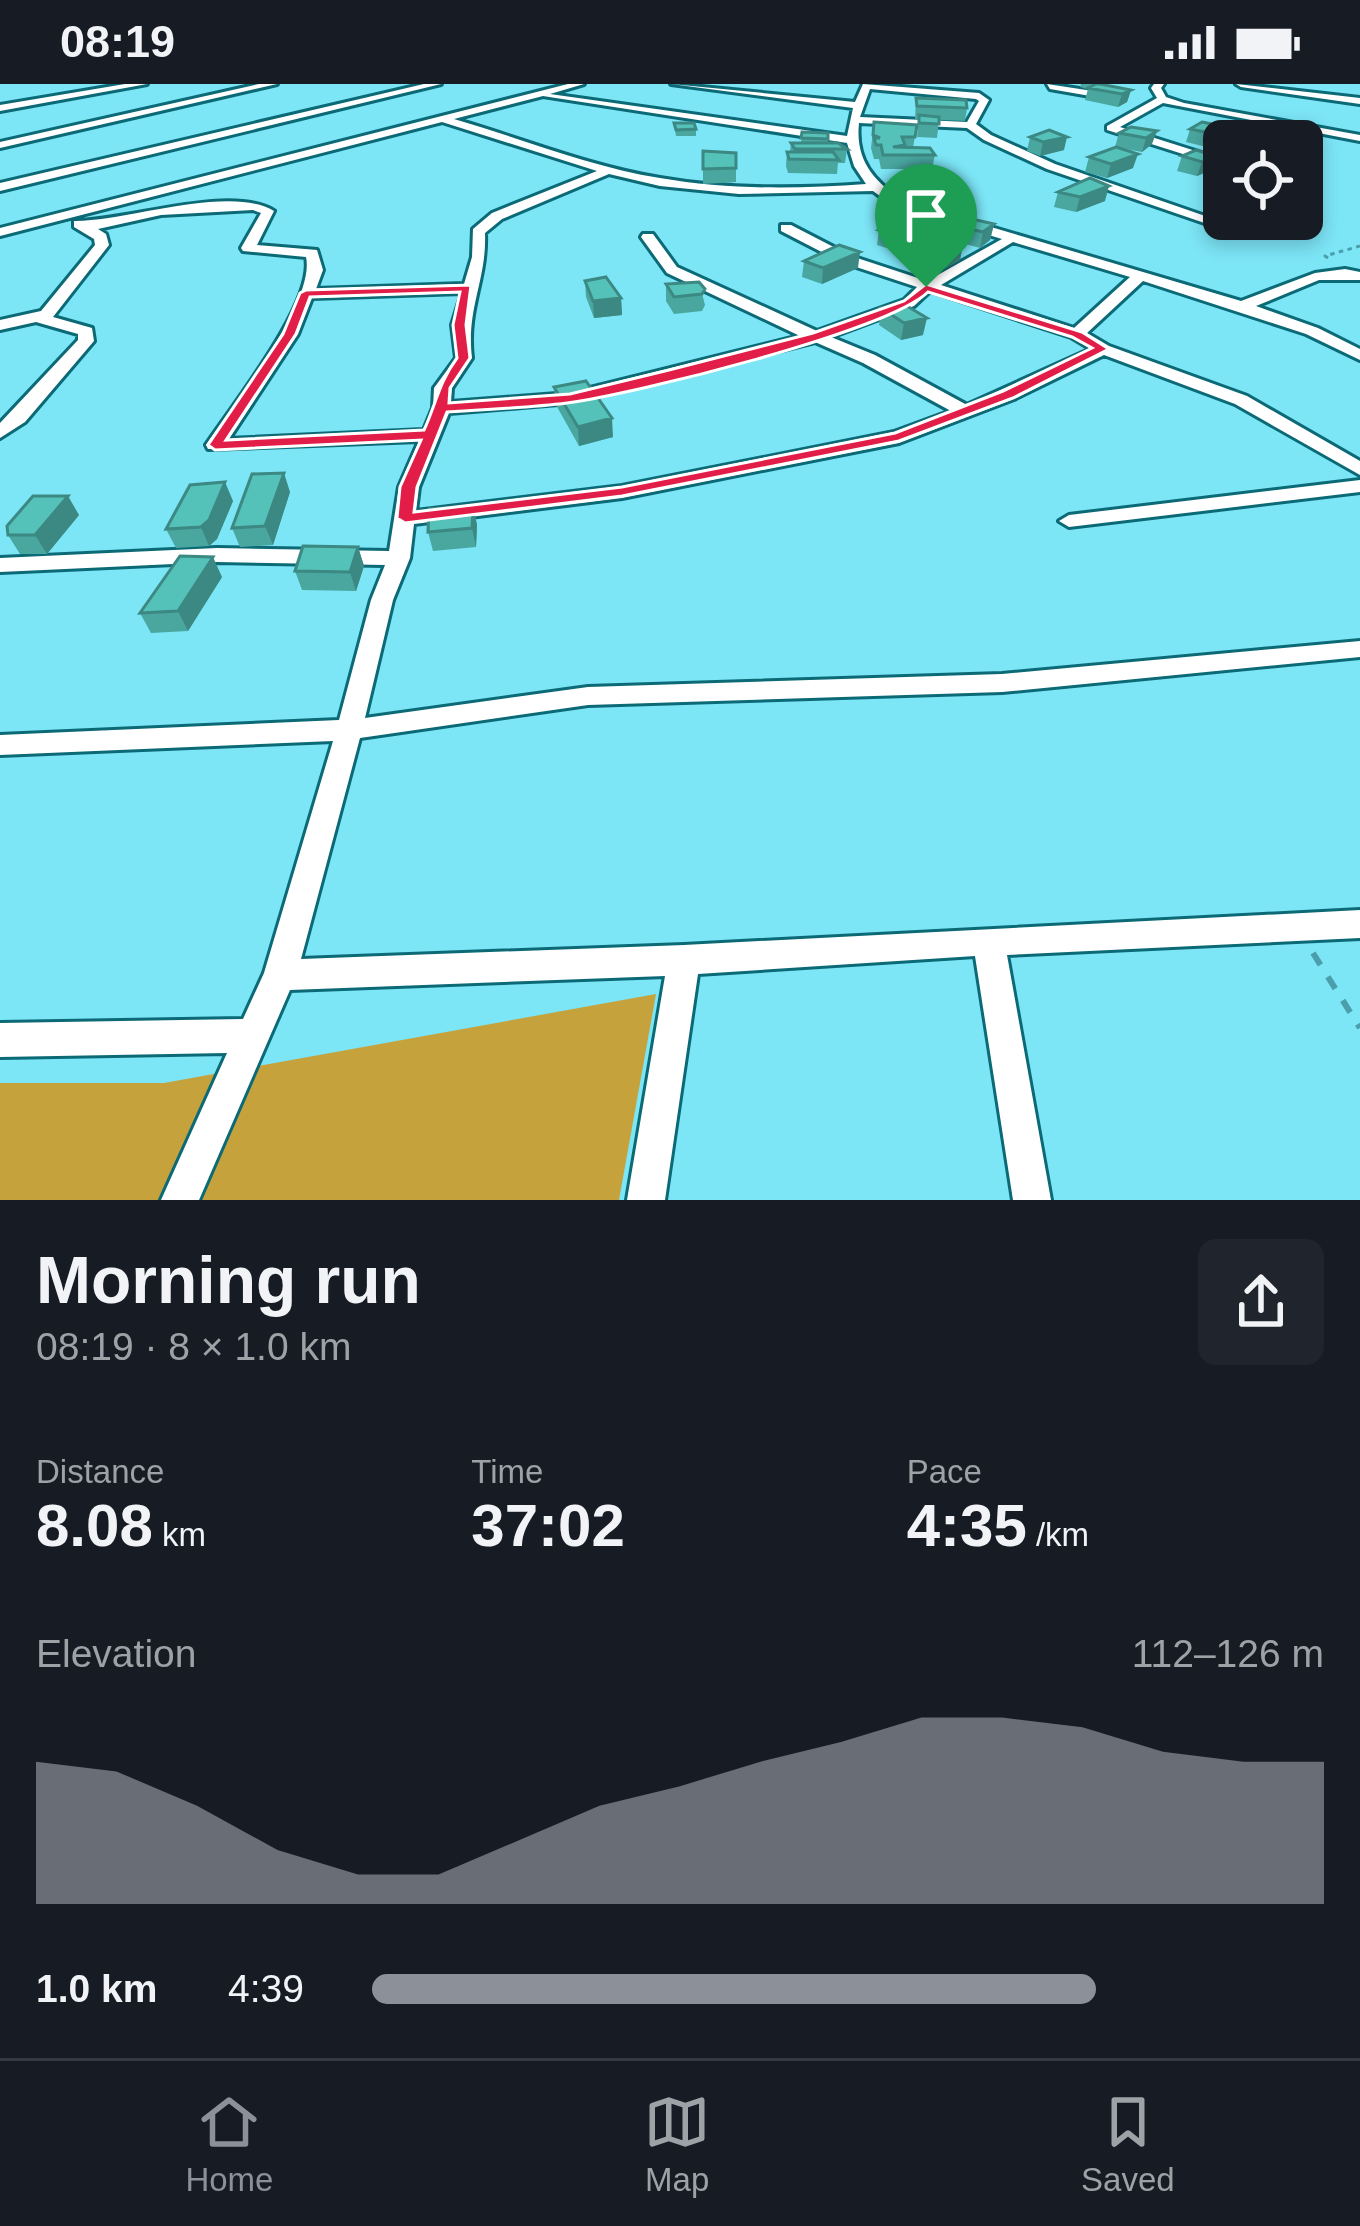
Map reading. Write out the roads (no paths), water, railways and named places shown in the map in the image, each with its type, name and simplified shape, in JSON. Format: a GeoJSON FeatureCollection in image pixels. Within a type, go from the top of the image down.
{"type":"FeatureCollection","features":[{"type":"Feature","properties":{"kind":"street"},"geometry":{"type":"LineString","coordinates":[[0,108],[142,84]]}},
{"type":"Feature","properties":{"kind":"street"},"geometry":{"type":"LineString","coordinates":[[0,145],[272,84]]}},
{"type":"Feature","properties":{"kind":"street"},"geometry":{"type":"LineString","coordinates":[[0,187],[436,84]]}},
{"type":"Feature","properties":{"kind":"street"},"geometry":{"type":"LineString","coordinates":[[0,232],[579,84]]}},
{"type":"Feature","properties":{"kind":"street"},"geometry":{"type":"LineString","coordinates":[[676,84],[856,113],[970,124],[1032,158],[1203,218]]}},
{"type":"Feature","properties":{"kind":"street"},"geometry":{"type":"LineString","coordinates":[[1159,84],[1161,101]]}},
{"type":"Feature","properties":{"kind":"street"},"geometry":{"type":"LineString","coordinates":[[1241,84],[1360,101]]}},
{"type":"Feature","properties":{"kind":"street"},"geometry":{"type":"LineString","coordinates":[[970,124],[984,100],[979,96],[868,85],[856,113],[855,160],[873,187],[899,204],[1242,306],[1312,331],[1360,355]]}},
{"type":"Feature","properties":{"kind":"street"},"geometry":{"type":"LineString","coordinates":[[1050,86],[1360,138]]}},
{"type":"Feature","properties":{"kind":"street"},"geometry":{"type":"LineString","coordinates":[[538,95],[748,129],[852,140]]}},
{"type":"Feature","properties":{"kind":"street"},"geometry":{"type":"LineString","coordinates":[[1161,101],[1125,116],[1111,128],[1203,157]]}},
{"type":"Feature","properties":{"kind":"street"},"geometry":{"type":"LineString","coordinates":[[444,119],[611,170],[698,187],[873,187]]}},
{"type":"Feature","properties":{"kind":"street"},"geometry":{"type":"LineString","coordinates":[[180,1200],[280,975],[382,600],[399,558],[409,487],[442,408],[443,388],[464,358],[460,325],[479,257],[478,232],[482,225],[611,170]]}},
{"type":"Feature","properties":{"kind":"street"},"geometry":{"type":"LineString","coordinates":[[86,228],[184,208],[263,208],[268,211],[248,248],[312,253],[316,269],[290,334],[215,445],[430,435]]}},
{"type":"Feature","properties":{"kind":"street"},"geometry":{"type":"LineString","coordinates":[[40,318],[102,245],[101,237],[67,217]]}},
{"type":"Feature","properties":{"kind":"street"},"geometry":{"type":"LineString","coordinates":[[786,228],[846,259],[1077,334],[1102,349],[1240,400],[1360,469]]}},
{"type":"Feature","properties":{"kind":"street"},"geometry":{"type":"LineString","coordinates":[[648,237],[673,269],[965,411]]}},
{"type":"Feature","properties":{"kind":"street"},"geometry":{"type":"LineString","coordinates":[[442,408],[570,398],[818,336],[909,303],[926,287],[1011,237]]}},
{"type":"Feature","properties":{"kind":"street"},"geometry":{"type":"LineString","coordinates":[[1242,306],[1306,280],[1347,272],[1360,276]]}},
{"type":"Feature","properties":{"kind":"street"},"geometry":{"type":"LineString","coordinates":[[1077,334],[1140,276]]}},
{"type":"Feature","properties":{"kind":"street"},"geometry":{"type":"LineString","coordinates":[[306,293],[467,288]]}},
{"type":"Feature","properties":{"kind":"street"},"geometry":{"type":"LineString","coordinates":[[0,325],[40,318],[86,331],[86,341],[19,418],[0,432]]}},
{"type":"Feature","properties":{"kind":"street"},"geometry":{"type":"LineString","coordinates":[[405,518],[622,491],[899,437],[1102,349]]}},
{"type":"Feature","properties":{"kind":"street"},"geometry":{"type":"LineString","coordinates":[[1069,521],[1360,485]]}},
{"type":"Feature","properties":{"kind":"street"},"geometry":{"type":"LineString","coordinates":[[0,566],[217,555],[399,558]]}},
{"type":"Feature","properties":{"kind":"street"},"geometry":{"type":"LineString","coordinates":[[0,746],[349,730],[589,695],[1002,683],[1360,649]]}},
{"type":"Feature","properties":{"kind":"street"},"geometry":{"type":"LineString","coordinates":[[280,975],[684,960],[1360,924]]}},
{"type":"Feature","properties":{"kind":"street"},"geometry":{"type":"LineString","coordinates":[[989,941],[1032,1200]]}},
{"type":"Feature","properties":{"kind":"street"},"geometry":{"type":"LineString","coordinates":[[646,1200],[684,960]]}},
{"type":"Feature","properties":{"kind":"street"},"geometry":{"type":"LineString","coordinates":[[0,1040],[254,1036]]}}]}
